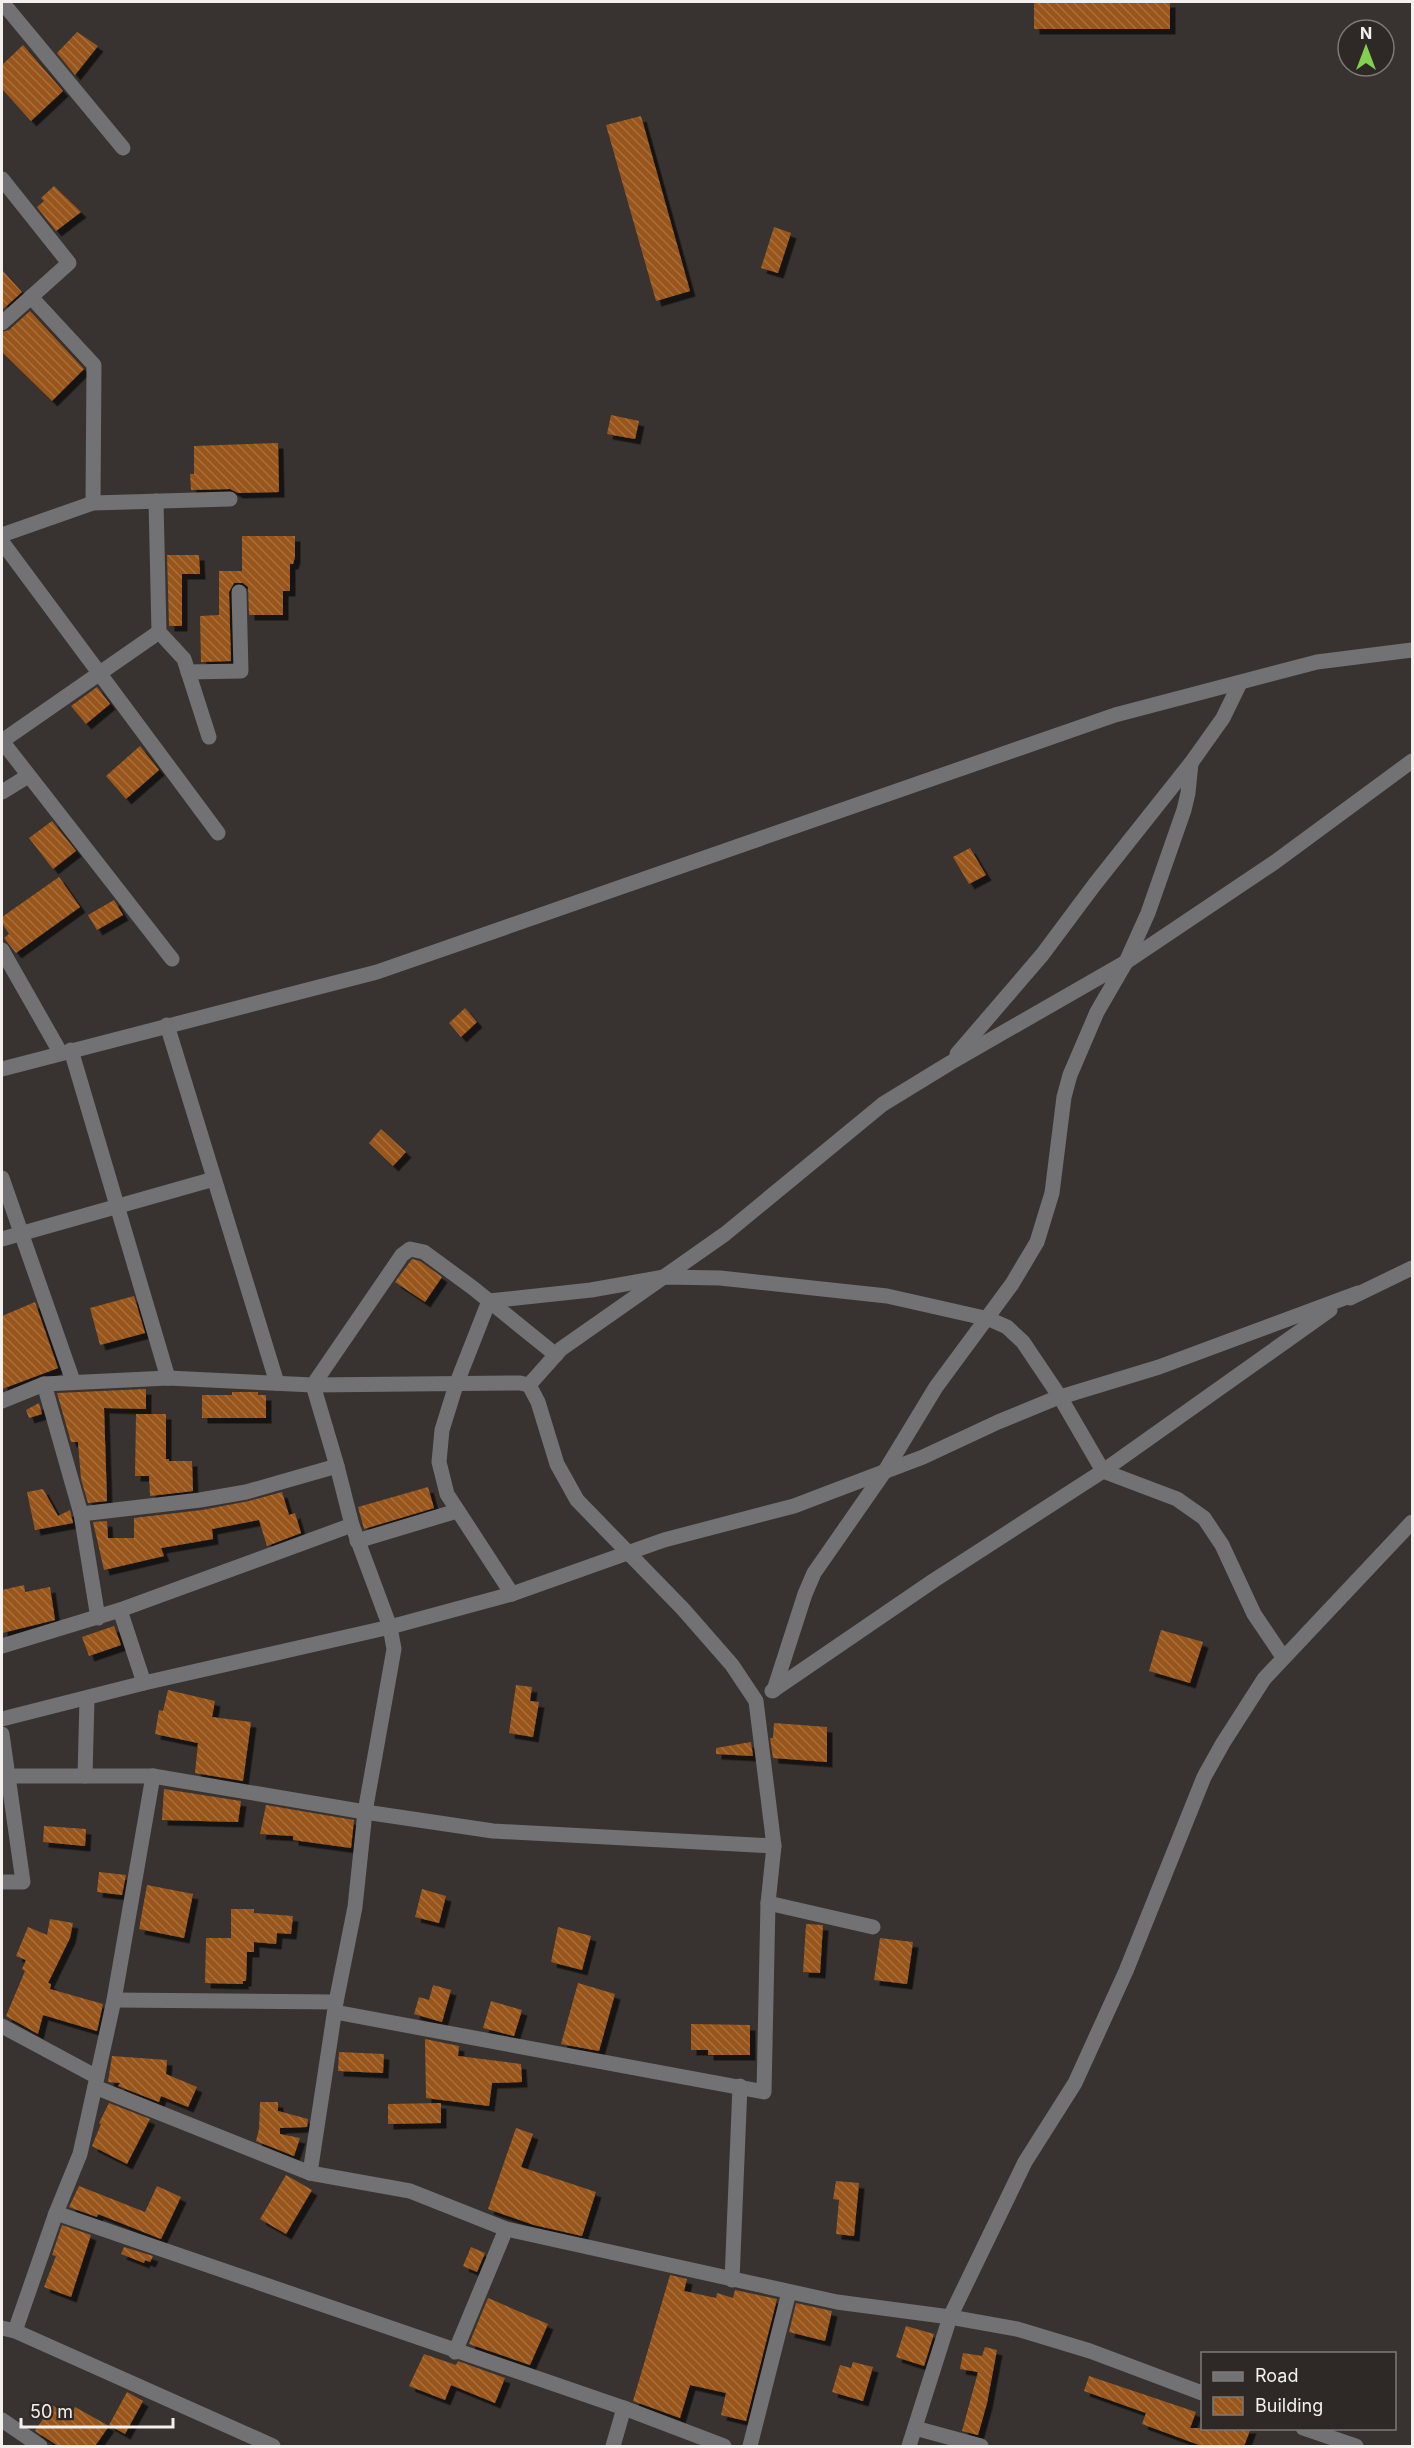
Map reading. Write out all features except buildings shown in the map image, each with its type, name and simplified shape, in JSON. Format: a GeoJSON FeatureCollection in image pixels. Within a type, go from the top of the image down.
{"type":"FeatureCollection","features":[{"type":"Feature","properties":{"kind":"street"},"geometry":{"type":"LineString","coordinates":[[2,2],[123,148]]}},
{"type":"Feature","properties":{"kind":"street"},"geometry":{"type":"LineString","coordinates":[[2,179],[69,263],[2,323]]}},
{"type":"Feature","properties":{"kind":"street"},"geometry":{"type":"LineString","coordinates":[[31,297],[94,365],[93,503]]}},
{"type":"Feature","properties":{"kind":"street"},"geometry":{"type":"LineString","coordinates":[[2,535],[93,503],[230,499]]}},
{"type":"Feature","properties":{"kind":"street"},"geometry":{"type":"LineString","coordinates":[[156,501],[159,632],[184,659],[209,737]]}},
{"type":"Feature","properties":{"kind":"street"},"geometry":{"type":"LineString","coordinates":[[2,542],[218,833]]}},
{"type":"Feature","properties":{"kind":"street"},"geometry":{"type":"LineString","coordinates":[[188,672],[241,670],[239,592]]}},
{"type":"Feature","properties":{"kind":"street"},"geometry":{"type":"LineString","coordinates":[[159,632],[2,741],[171,959]]}},
{"type":"Feature","properties":{"kind":"street"},"geometry":{"type":"LineString","coordinates":[[2,1069],[377,972],[1115,715],[1317,662],[1413,650]]}},
{"type":"Feature","properties":{"kind":"street"},"geometry":{"type":"LineString","coordinates":[[950,1062],[1042,955],[1191,763],[1222,718],[1240,683]]}},
{"type":"Feature","properties":{"kind":"street"},"geometry":{"type":"LineString","coordinates":[[529,1385],[556,1354],[570,1342],[770,1199],[883,1104],[950,1062],[1126,962],[1275,862],[1413,761]]}},
{"type":"Feature","properties":{"kind":"street"},"geometry":{"type":"LineString","coordinates":[[774,1690],[814,1573],[885,1471],[936,1387],[1030,1257],[1042,1228],[1052,1193],[1064,1097],[1070,1075],[1096,1012],[1126,962],[1148,913],[1180,822],[1188,793],[1191,763]]}},
{"type":"Feature","properties":{"kind":"street"},"geometry":{"type":"LineString","coordinates":[[2,792],[28,776]]}},
{"type":"Feature","properties":{"kind":"street"},"geometry":{"type":"LineString","coordinates":[[2,950],[66,1051],[117,1206],[168,1378]]}},
{"type":"Feature","properties":{"kind":"street"},"geometry":{"type":"LineString","coordinates":[[167,1025],[277,1383]]}},
{"type":"Feature","properties":{"kind":"street"},"geometry":{"type":"LineString","coordinates":[[2,1178],[73,1381]]}},
{"type":"Feature","properties":{"kind":"street"},"geometry":{"type":"LineString","coordinates":[[2,1239],[214,1179]]}},
{"type":"Feature","properties":{"kind":"street"},"geometry":{"type":"LineString","coordinates":[[313,1385],[402,1256],[410,1250],[417,1249],[489,1301],[556,1354]]}},
{"type":"Feature","properties":{"kind":"street"},"geometry":{"type":"LineString","coordinates":[[2,1719],[144,1683],[390,1627],[512,1594],[694,1532],[794,1506],[923,1456],[1060,1397],[1159,1367],[1358,1293],[1413,1268]]}},
{"type":"Feature","properties":{"kind":"street"},"geometry":{"type":"LineString","coordinates":[[489,1301],[591,1290],[664,1277],[720,1278],[854,1292],[911,1301],[986,1318],[1007,1327],[1023,1342],[1060,1397],[1103,1471],[1177,1499],[1204,1518],[1222,1545],[1254,1614],[1283,1657]]}},
{"type":"Feature","properties":{"kind":"street"},"geometry":{"type":"LineString","coordinates":[[756,1701],[933,1581],[1103,1471],[1210,1397],[1314,1320],[1358,1293]]}},
{"type":"Feature","properties":{"kind":"street"},"geometry":{"type":"LineString","coordinates":[[489,1301],[456,1385],[442,1430],[439,1462],[447,1494],[512,1594]]}},
{"type":"Feature","properties":{"kind":"street"},"geometry":{"type":"LineString","coordinates":[[2,1401],[44,1384],[168,1378],[313,1385],[520,1383],[529,1385],[538,1402],[557,1464],[568,1486],[588,1512],[631,1553],[732,1665],[756,1701],[774,1846],[768,1903],[764,2092],[336,2007],[114,2000]]}},
{"type":"Feature","properties":{"kind":"street"},"geometry":{"type":"LineString","coordinates":[[44,1384],[81,1514],[98,1618]]}},
{"type":"Feature","properties":{"kind":"street"},"geometry":{"type":"LineString","coordinates":[[310,2173],[336,2007],[355,1907],[365,1812],[394,1648],[390,1627],[352,1525],[313,1385]]}},
{"type":"Feature","properties":{"kind":"street"},"geometry":{"type":"LineString","coordinates":[[81,1514],[234,1494],[337,1466]]}},
{"type":"Feature","properties":{"kind":"street"},"geometry":{"type":"LineString","coordinates":[[357,1541],[457,1511]]}},
{"type":"Feature","properties":{"kind":"street"},"geometry":{"type":"LineString","coordinates":[[909,2446],[950,2317],[1025,2162],[1075,2083],[1126,1971],[1204,1777],[1264,1679],[1413,1522]]}},
{"type":"Feature","properties":{"kind":"street"},"geometry":{"type":"LineString","coordinates":[[2,1646],[98,1618],[352,1525]]}},
{"type":"Feature","properties":{"kind":"street"},"geometry":{"type":"LineString","coordinates":[[120,1610],[144,1683]]}},
{"type":"Feature","properties":{"kind":"street"},"geometry":{"type":"LineString","coordinates":[[85,1776],[87,1698]]}},
{"type":"Feature","properties":{"kind":"street"},"geometry":{"type":"LineString","coordinates":[[2,1734],[23,1882],[2,1882]]}},
{"type":"Feature","properties":{"kind":"street"},"geometry":{"type":"LineString","coordinates":[[8,1776],[153,1776],[494,1831],[774,1846]]}},
{"type":"Feature","properties":{"kind":"street"},"geometry":{"type":"LineString","coordinates":[[153,1776],[114,2000],[80,2154],[8,2330],[273,2446]]}},
{"type":"Feature","properties":{"kind":"street"},"geometry":{"type":"LineString","coordinates":[[768,1903],[873,1927]]}},
{"type":"Feature","properties":{"kind":"street"},"geometry":{"type":"LineString","coordinates":[[2,2026],[96,2082],[310,2173],[410,2191],[506,2229],[732,2280],[837,2302],[950,2317],[1017,2329],[1048,2337],[1201,2392]]}},
{"type":"Feature","properties":{"kind":"street"},"geometry":{"type":"LineString","coordinates":[[732,2280],[740,2086]]}},
{"type":"Feature","properties":{"kind":"street"},"geometry":{"type":"LineString","coordinates":[[56,2213],[455,2352],[624,2408],[724,2446]]}},
{"type":"Feature","properties":{"kind":"street"},"geometry":{"type":"LineString","coordinates":[[455,2352],[506,2229]]}},
{"type":"Feature","properties":{"kind":"street"},"geometry":{"type":"LineString","coordinates":[[750,2446],[789,2292]]}},
{"type":"Feature","properties":{"kind":"street"},"geometry":{"type":"LineString","coordinates":[[613,2446],[624,2408]]}},
{"type":"Feature","properties":{"kind":"street"},"geometry":{"type":"LineString","coordinates":[[2,2420],[35,2445]]}},
{"type":"Feature","properties":{"kind":"street"},"geometry":{"type":"LineString","coordinates":[[915,2428],[981,2446]]}},
{"type":"Feature","properties":{"kind":"street"},"geometry":{"type":"LineString","coordinates":[[1309,2430],[1356,2446]]}}]}
